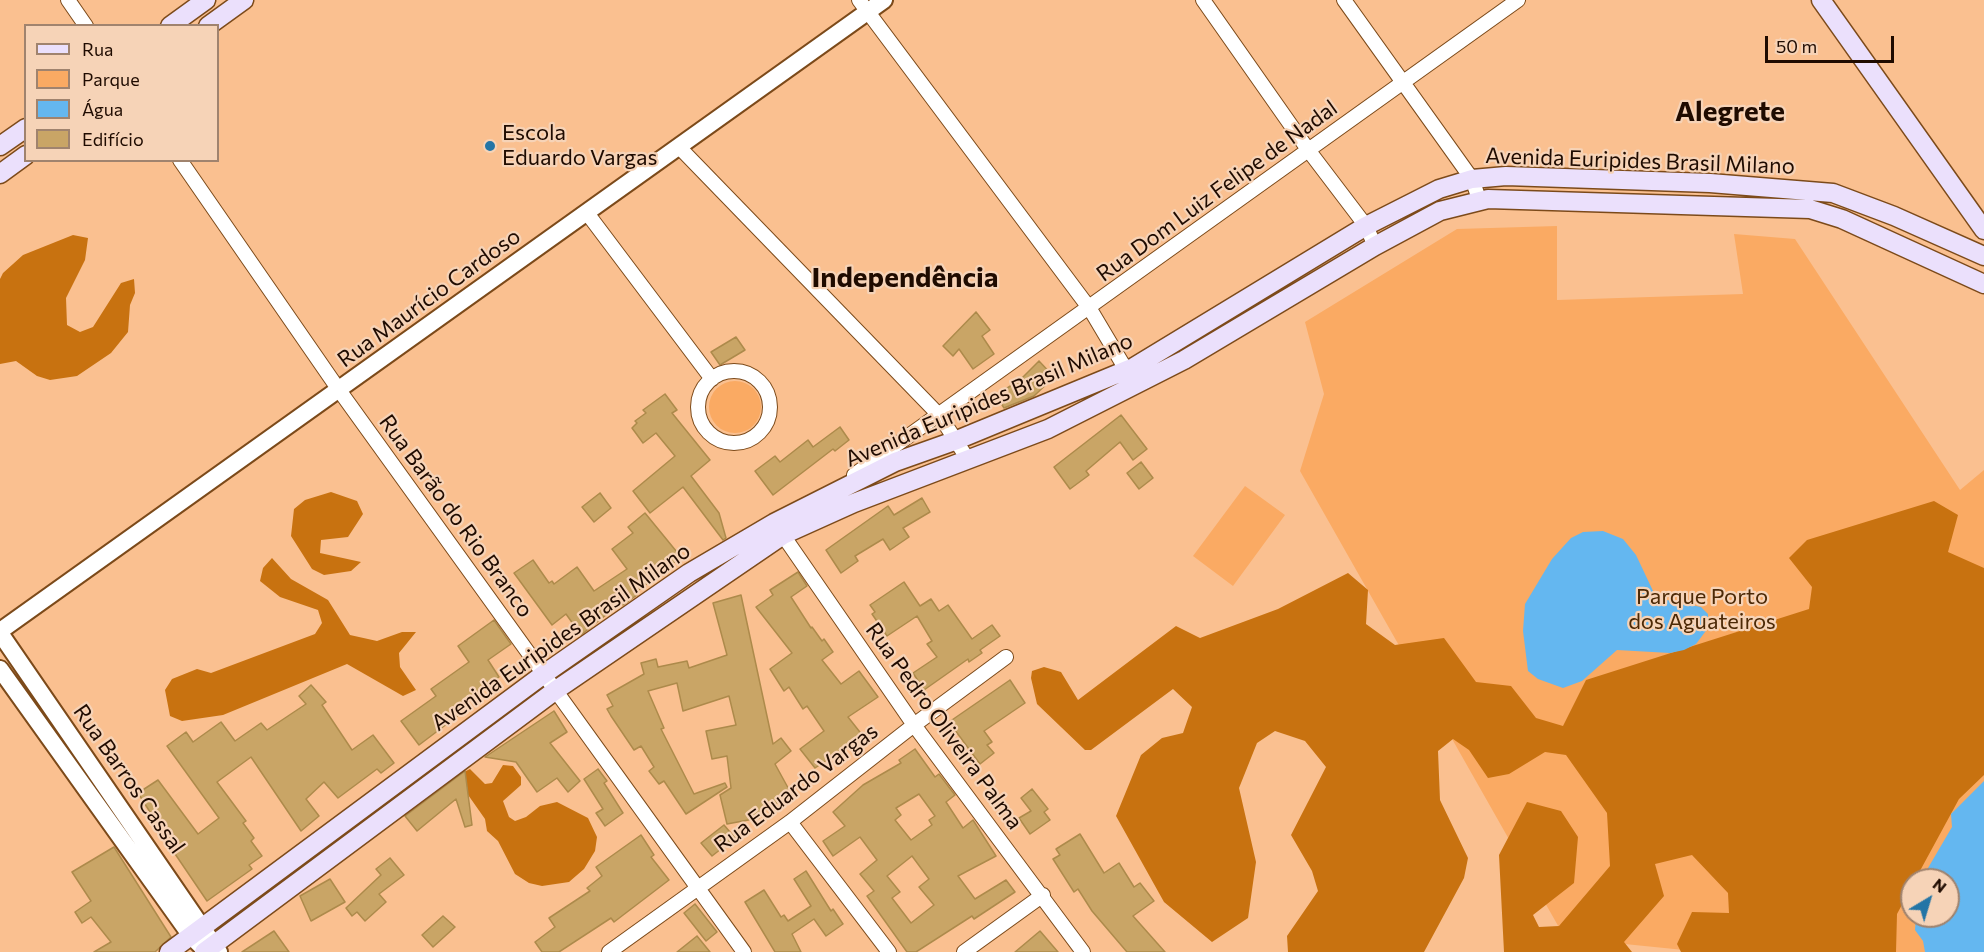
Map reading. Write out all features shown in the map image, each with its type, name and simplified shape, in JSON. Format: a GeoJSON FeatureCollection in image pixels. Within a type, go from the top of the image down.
{"type":"FeatureCollection","features":[{"type":"Feature","properties":{"kind":"main road"},"geometry":{"type":"LineString","coordinates":[[173,24],[206,0]]}},
{"type":"Feature","properties":{"kind":"main road"},"geometry":{"type":"LineString","coordinates":[[211,24],[244,0]]}},
{"type":"Feature","properties":{"kind":"main road"},"geometry":{"type":"LineString","coordinates":[[1821,0],[1984,230]]}},
{"type":"Feature","properties":{"kind":"main road"},"geometry":{"type":"LineString","coordinates":[[0,146],[24,129]]}},
{"type":"Feature","properties":{"kind":"main road"},"geometry":{"type":"LineString","coordinates":[[0,174],[24,157]]}},
{"type":"Feature","properties":{"kind":"main road","name":"Avenida Euripides Brasil Milano"},"geometry":{"type":"LineString","coordinates":[[169,952],[544,674],[689,573],[778,529],[1048,429],[1366,226],[1439,189],[1472,179],[1506,176],[1710,183],[1833,193],[1894,216],[1984,256]]}},
{"type":"Feature","properties":{"kind":"main road"},"geometry":{"type":"LineString","coordinates":[[1641,203],[1642,180]]}},
{"type":"Feature","properties":{"kind":"main road","name":"Avenida Euripides Brasil Milano"},"geometry":{"type":"LineString","coordinates":[[210,950],[556,690],[812,504],[895,462],[1184,360],[1375,246],[1440,211],[1479,200],[1810,209],[1842,219],[1984,284]]}},
{"type":"Feature","properties":{"kind":"main road"},"geometry":{"type":"LineString","coordinates":[[1947,241],[1961,238],[1969,233],[1971,212]]}},
{"type":"Feature","properties":{"kind":"main road"},"geometry":{"type":"LineString","coordinates":[[373,801],[386,817]]}},
{"type":"Feature","properties":{"kind":"street"},"geometry":{"type":"LineString","coordinates":[[68,0],[85,24]]}},
{"type":"Feature","properties":{"kind":"street","name":"Rua Maurício Cardoso"},"geometry":{"type":"LineString","coordinates":[[0,632],[679,147],[863,6],[884,0]]}},
{"type":"Feature","properties":{"kind":"street"},"geometry":{"type":"LineString","coordinates":[[1203,0],[1309,151],[1366,226],[1375,246]]}},
{"type":"Feature","properties":{"kind":"street"},"geometry":{"type":"LineString","coordinates":[[1344,0],[1472,179],[1479,200]]}},
{"type":"Feature","properties":{"kind":"street","name":"Rua Dom Luiz Felipe de Nadal"},"geometry":{"type":"LineString","coordinates":[[812,504],[1090,309],[1518,0]]}},
{"type":"Feature","properties":{"kind":"street"},"geometry":{"type":"LineString","coordinates":[[863,6],[1090,309],[1131,377]]}},
{"type":"Feature","properties":{"kind":"street"},"geometry":{"type":"LineString","coordinates":[[679,147],[940,416],[967,458]]}},
{"type":"Feature","properties":{"kind":"street","name":"Rua Barão do Rio Branco"},"geometry":{"type":"LineString","coordinates":[[181,162],[339,390],[744,952]]}},
{"type":"Feature","properties":{"kind":"street"},"geometry":{"type":"LineString","coordinates":[[587,213],[712,379]]}},
{"type":"Feature","properties":{"kind":"street"},"geometry":{"type":"LineString","coordinates":[[735,371],[757,380],[770,400],[770,412],[759,434],[750,440],[727,443],[706,431],[700,421],[699,398],[712,379],[735,371]]}},
{"type":"Feature","properties":{"kind":"street","name":"Rua Dom Luiz Felipe de Nadal"},"geometry":{"type":"LineString","coordinates":[[895,462],[940,416]]}},
{"type":"Feature","properties":{"kind":"street"},"geometry":{"type":"LineString","coordinates":[[895,462],[901,484]]}},
{"type":"Feature","properties":{"kind":"street","name":"Rua Pedro Oliveira Palma"},"geometry":{"type":"LineString","coordinates":[[778,529],[914,724],[1043,895],[1083,952]]}},
{"type":"Feature","properties":{"kind":"street","name":"Rua Barros Cassal"},"geometry":{"type":"LineString","coordinates":[[0,632],[85,755],[197,932]]}},
{"type":"Feature","properties":{"kind":"street","name":"Rua Eduardo Vargas"},"geometry":{"type":"LineString","coordinates":[[609,952],[790,822],[914,724],[1006,657]]}},
{"type":"Feature","properties":{"kind":"street","name":"Rua Barros Cassal"},"geometry":{"type":"LineString","coordinates":[[0,669],[69,766],[210,950]]}},
{"type":"Feature","properties":{"kind":"street"},"geometry":{"type":"LineString","coordinates":[[69,766],[85,755]]}},
{"type":"Feature","properties":{"kind":"street"},"geometry":{"type":"LineString","coordinates":[[790,822],[889,952]]}},
{"type":"Feature","properties":{"kind":"street"},"geometry":{"type":"LineString","coordinates":[[964,952],[1043,895]]}},
{"type":"Feature","properties":{"kind":"green space","name":"Parque Porto dos Aguateiros"},"geometry":{"type":"Polygon","coordinates":[[[1557,226],[1557,300],[1743,294],[1734,234],[1795,239],[1960,490],[1984,470],[1984,792],[1943,868],[1900,868],[1900,928],[1931,928],[1929,952],[1704,952],[1565,938],[1300,471],[1324,394],[1305,322],[1457,229],[1557,226]]]}},
{"type":"Feature","properties":{"kind":"green space"},"geometry":{"type":"Polygon","coordinates":[[[735,381],[749,385],[757,393],[761,407],[757,421],[749,429],[735,433],[721,429],[713,421],[709,407],[713,393],[721,385],[735,381]]]}},
{"type":"Feature","properties":{"kind":"green space"},"geometry":{"type":"Polygon","coordinates":[[[1245,486],[1285,515],[1233,586],[1193,556],[1245,486]]]}},
{"type":"Feature","properties":{"kind":"shaded area"},"geometry":{"type":"Polygon","coordinates":[[[73,235],[88,238],[85,260],[66,298],[67,325],[80,332],[93,327],[121,283],[134,279],[135,293],[130,305],[128,332],[111,353],[77,376],[50,380],[37,376],[16,361],[0,364],[0,279],[3,273],[23,255],[73,235]]]}},
{"type":"Feature","properties":{"kind":"shaded area"},"geometry":{"type":"Polygon","coordinates":[[[331,492],[357,501],[363,514],[348,537],[321,540],[320,553],[361,562],[351,571],[324,575],[312,569],[291,536],[294,509],[305,500],[331,492]]]}},
{"type":"Feature","properties":{"kind":"shaded area"},"geometry":{"type":"Polygon","coordinates":[[[1934,501],[1958,515],[1948,552],[1984,568],[1984,775],[1959,799],[1922,868],[1900,868],[1900,908],[1897,914],[1896,952],[1681,952],[1677,944],[1692,912],[1729,913],[1728,893],[1692,855],[1655,864],[1664,896],[1624,942],[1632,952],[1504,952],[1499,855],[1527,802],[1561,811],[1578,837],[1574,883],[1533,915],[1539,927],[1559,926],[1610,866],[1607,813],[1566,755],[1545,752],[1509,774],[1488,778],[1469,750],[1453,739],[1438,751],[1440,800],[1468,858],[1464,878],[1424,952],[1288,952],[1287,936],[1318,891],[1312,871],[1291,835],[1326,767],[1305,741],[1275,731],[1257,743],[1239,788],[1256,862],[1248,918],[1212,942],[1164,902],[1116,816],[1141,755],[1162,738],[1183,733],[1192,707],[1173,689],[1091,750],[1085,750],[1037,704],[1031,678],[1032,671],[1044,667],[1061,672],[1078,700],[1176,626],[1200,638],[1278,609],[1348,573],[1368,590],[1366,624],[1395,645],[1444,638],[1476,682],[1511,686],[1536,718],[1563,726],[1586,680],[1809,609],[1812,587],[1789,558],[1807,540],[1934,501]]]}},
{"type":"Feature","properties":{"kind":"shaded area"},"geometry":{"type":"Polygon","coordinates":[[[272,558],[291,579],[328,600],[350,635],[377,641],[402,632],[416,632],[399,653],[400,667],[416,690],[403,696],[347,664],[223,715],[182,721],[170,716],[165,690],[172,679],[197,669],[211,673],[315,634],[322,623],[318,610],[280,597],[260,581],[263,568],[272,558]]]}},
{"type":"Feature","properties":{"kind":"shaded area"},"geometry":{"type":"Polygon","coordinates":[[[503,765],[513,766],[521,777],[521,785],[503,801],[509,817],[515,821],[526,817],[540,806],[557,802],[588,818],[597,837],[595,851],[584,869],[569,882],[542,886],[529,883],[515,874],[498,841],[487,831],[485,819],[459,782],[462,773],[470,769],[485,784],[492,783],[503,765]]]}},
{"type":"Feature","properties":{"kind":"water"},"geometry":{"type":"Polygon","coordinates":[[[1603,531],[1623,539],[1636,555],[1654,593],[1667,600],[1701,607],[1708,614],[1708,628],[1696,644],[1684,650],[1670,653],[1617,650],[1582,681],[1563,688],[1538,679],[1528,671],[1523,631],[1525,604],[1552,559],[1571,538],[1583,532],[1603,531]]]}},
{"type":"Feature","properties":{"kind":"water"},"geometry":{"type":"Polygon","coordinates":[[[1984,781],[1984,952],[1925,952],[1923,941],[1915,930],[1915,928],[1960,928],[1960,868],[1928,868],[1952,827],[1951,814],[1984,781]]]}},
{"type":"Feature","properties":{"kind":"building"},"geometry":{"type":"Polygon","coordinates":[[[976,312],[990,330],[982,336],[994,354],[973,369],[959,349],[953,356],[943,346],[976,312]]]}},
{"type":"Feature","properties":{"kind":"building"},"geometry":{"type":"Polygon","coordinates":[[[736,337],[745,350],[720,365],[711,352],[736,337]]]}},
{"type":"Feature","properties":{"kind":"building"},"geometry":{"type":"Polygon","coordinates":[[[1039,361],[1054,377],[1034,396],[1004,408],[996,395],[1020,380],[1039,361]]]}},
{"type":"Feature","properties":{"kind":"building"},"geometry":{"type":"Polygon","coordinates":[[[665,394],[677,410],[672,413],[710,460],[691,476],[719,513],[726,538],[723,540],[683,487],[650,513],[633,491],[675,456],[656,433],[643,443],[632,428],[637,423],[635,421],[646,413],[643,410],[665,394]]]}},
{"type":"Feature","properties":{"kind":"building"},"geometry":{"type":"Polygon","coordinates":[[[1121,415],[1147,449],[1133,460],[1120,442],[1086,471],[1089,475],[1070,489],[1054,467],[1121,415]]]}},
{"type":"Feature","properties":{"kind":"building"},"geometry":{"type":"Polygon","coordinates":[[[840,427],[849,440],[835,451],[833,449],[773,495],[755,471],[775,456],[780,462],[808,440],[813,447],[840,427]]]}},
{"type":"Feature","properties":{"kind":"building"},"geometry":{"type":"Polygon","coordinates":[[[1141,462],[1153,478],[1139,489],[1127,473],[1141,462]]]}},
{"type":"Feature","properties":{"kind":"building"},"geometry":{"type":"Polygon","coordinates":[[[600,493],[611,508],[594,522],[582,507],[600,493]]]}},
{"type":"Feature","properties":{"kind":"building"},"geometry":{"type":"Polygon","coordinates":[[[922,498],[930,512],[903,528],[909,537],[890,550],[883,539],[855,556],[858,561],[841,573],[826,550],[888,506],[894,515],[922,498]]]}},
{"type":"Feature","properties":{"kind":"building"},"geometry":{"type":"Polygon","coordinates":[[[645,513],[681,557],[635,593],[637,595],[623,605],[622,602],[581,635],[566,614],[552,625],[514,573],[533,560],[549,583],[552,581],[554,584],[577,567],[594,591],[627,569],[612,549],[633,533],[628,527],[645,513]]]}},
{"type":"Feature","properties":{"kind":"building"},"geometry":{"type":"Polygon","coordinates":[[[798,572],[807,586],[791,597],[811,628],[822,641],[824,639],[833,652],[822,660],[841,684],[859,671],[878,697],[848,717],[863,736],[815,768],[800,749],[824,731],[807,706],[803,709],[789,687],[784,691],[770,669],[792,653],[756,607],[773,595],[770,590],[798,572]]]}},
{"type":"Feature","properties":{"kind":"building"},"geometry":{"type":"Polygon","coordinates":[[[904,582],[920,606],[931,599],[939,611],[948,605],[972,639],[992,625],[1000,636],[980,650],[982,653],[969,662],[968,659],[924,690],[913,673],[937,657],[927,644],[932,641],[917,616],[887,636],[872,614],[875,612],[870,605],[904,582]]]}},
{"type":"Feature","properties":{"kind":"building"},"geometry":{"type":"Polygon","coordinates":[[[741,595],[773,744],[781,738],[791,751],[775,764],[792,795],[758,813],[759,818],[727,824],[720,795],[731,788],[727,756],[712,759],[706,731],[736,725],[729,696],[683,711],[677,683],[648,691],[664,728],[661,729],[694,794],[725,783],[727,787],[686,814],[664,781],[659,784],[649,771],[654,767],[641,746],[634,750],[611,716],[607,709],[613,706],[607,695],[644,674],[641,663],[656,659],[658,667],[687,661],[689,668],[727,655],[713,603],[741,595]]]}},
{"type":"Feature","properties":{"kind":"building"},"geometry":{"type":"Polygon","coordinates":[[[494,620],[511,644],[488,660],[499,677],[463,701],[468,708],[419,745],[401,721],[436,696],[431,689],[469,662],[458,646],[494,620]]]}},
{"type":"Feature","properties":{"kind":"building"},"geometry":{"type":"Polygon","coordinates":[[[1010,680],[1025,703],[984,731],[992,742],[987,745],[994,753],[980,764],[949,722],[1010,680]]]}},
{"type":"Feature","properties":{"kind":"building"},"geometry":{"type":"Polygon","coordinates":[[[311,685],[326,702],[322,705],[352,750],[373,735],[394,763],[381,773],[377,769],[338,798],[324,782],[306,799],[319,816],[301,831],[251,757],[217,782],[246,821],[243,823],[254,838],[251,841],[262,856],[249,865],[252,869],[207,901],[148,814],[150,812],[138,793],[158,780],[198,834],[219,818],[167,746],[186,732],[193,742],[221,722],[235,741],[261,723],[267,730],[306,704],[299,696],[311,685]]]}},
{"type":"Feature","properties":{"kind":"building"},"geometry":{"type":"Polygon","coordinates":[[[554,711],[567,732],[550,743],[580,781],[568,792],[557,778],[537,792],[516,762],[485,757],[554,711]]]}},
{"type":"Feature","properties":{"kind":"building"},"geometry":{"type":"Polygon","coordinates":[[[915,749],[935,777],[939,774],[955,795],[946,802],[963,828],[973,820],[996,856],[958,876],[975,899],[1006,880],[1015,892],[974,919],[972,916],[916,952],[907,952],[867,896],[874,891],[860,874],[877,860],[860,837],[833,856],[823,841],[845,826],[833,812],[863,785],[901,763],[899,760],[915,749]],[[919,794],[896,808],[901,815],[895,820],[911,840],[932,825],[929,820],[935,816],[919,794]],[[912,856],[887,876],[900,892],[892,898],[911,923],[934,905],[919,887],[929,879],[912,856]]]}},
{"type":"Feature","properties":{"kind":"building"},"geometry":{"type":"Polygon","coordinates":[[[598,769],[607,781],[604,783],[623,813],[605,826],[596,813],[603,809],[584,779],[598,769]]]}},
{"type":"Feature","properties":{"kind":"building"},"geometry":{"type":"Polygon","coordinates":[[[465,771],[472,825],[465,827],[456,799],[417,831],[405,816],[465,771]]]}},
{"type":"Feature","properties":{"kind":"building"},"geometry":{"type":"Polygon","coordinates":[[[1032,789],[1048,809],[1044,812],[1050,820],[1030,834],[1019,818],[1031,811],[1021,798],[1032,789]]]}},
{"type":"Feature","properties":{"kind":"building"},"geometry":{"type":"Polygon","coordinates":[[[724,825],[735,838],[712,856],[701,843],[724,825]]]}},
{"type":"Feature","properties":{"kind":"building"},"geometry":{"type":"Polygon","coordinates":[[[1080,834],[1104,873],[1119,863],[1134,887],[1140,883],[1154,901],[1133,916],[1165,952],[1127,952],[1092,911],[1078,889],[1074,892],[1053,859],[1060,855],[1056,849],[1080,834]]]}},
{"type":"Feature","properties":{"kind":"building"},"geometry":{"type":"Polygon","coordinates":[[[641,835],[654,855],[651,857],[669,880],[614,922],[611,918],[559,952],[542,952],[535,942],[555,927],[549,918],[590,891],[587,888],[602,876],[596,867],[641,835]]]}},
{"type":"Feature","properties":{"kind":"building"},"geometry":{"type":"Polygon","coordinates":[[[114,847],[171,937],[155,952],[94,952],[111,942],[91,917],[82,923],[75,912],[91,901],[72,872],[114,847]]]}},
{"type":"Feature","properties":{"kind":"building"},"geometry":{"type":"Polygon","coordinates":[[[390,858],[404,875],[379,894],[386,902],[365,921],[357,912],[352,916],[346,908],[381,875],[376,869],[390,858]]]}},
{"type":"Feature","properties":{"kind":"building"},"geometry":{"type":"Polygon","coordinates":[[[806,871],[831,911],[833,909],[843,924],[826,936],[814,919],[792,934],[801,952],[775,952],[745,902],[764,890],[781,917],[784,915],[788,921],[811,906],[794,879],[806,871]]]}},
{"type":"Feature","properties":{"kind":"building"},"geometry":{"type":"Polygon","coordinates":[[[330,879],[345,902],[311,921],[300,896],[330,879]]]}},
{"type":"Feature","properties":{"kind":"building"},"geometry":{"type":"Polygon","coordinates":[[[695,904],[717,932],[706,941],[684,913],[695,904]]]}},
{"type":"Feature","properties":{"kind":"building"},"geometry":{"type":"Polygon","coordinates":[[[443,916],[455,927],[433,947],[422,935],[443,916]]]}},
{"type":"Feature","properties":{"kind":"building"},"geometry":{"type":"Polygon","coordinates":[[[274,931],[289,952],[242,952],[274,931]]]}},
{"type":"Feature","properties":{"kind":"building"},"geometry":{"type":"Polygon","coordinates":[[[1040,931],[1058,952],[1015,952],[1040,931]]]}},
{"type":"Feature","properties":{"kind":"building"},"geometry":{"type":"Polygon","coordinates":[[[697,936],[710,952],[677,952],[697,936]]]}},
{"type":"Feature","properties":{"kind":"place","name":"Escola Eduardo Vargas"},"geometry":{"type":"Point","coordinates":[490,146]}},
{"type":"Feature","properties":{"kind":"district","name":"Alegrete"},"geometry":{"type":"Point","coordinates":[1730,112]}},
{"type":"Feature","properties":{"kind":"district","name":"Independência"},"geometry":{"type":"Point","coordinates":[905,278]}}]}
